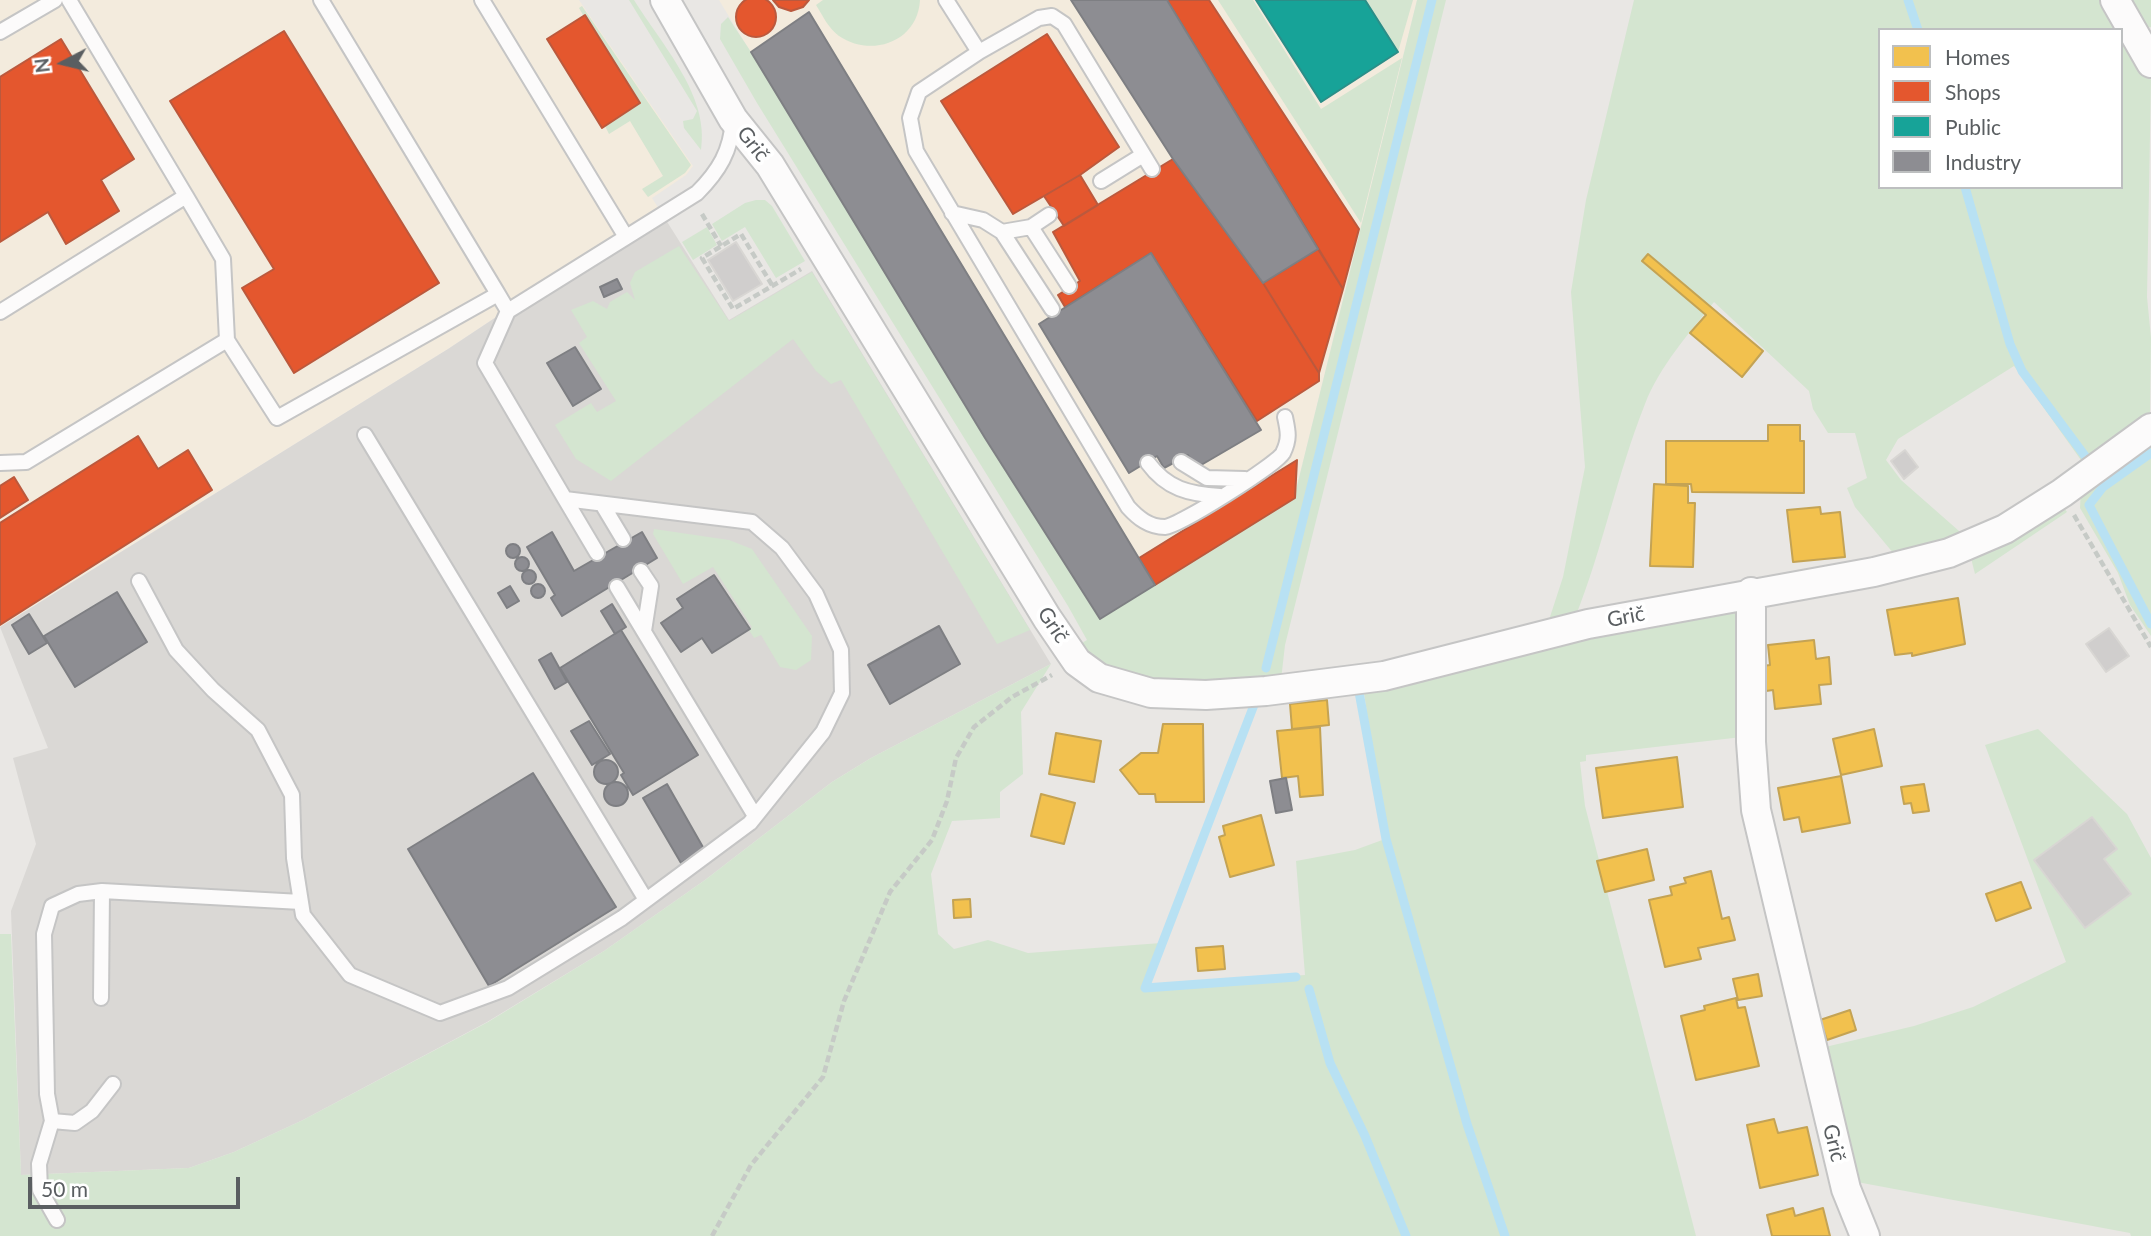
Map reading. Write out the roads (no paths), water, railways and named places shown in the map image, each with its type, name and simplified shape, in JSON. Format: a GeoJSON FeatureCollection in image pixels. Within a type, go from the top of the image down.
{"type":"FeatureCollection","features":[{"type":"Feature","properties":{"kind":"street"},"geometry":{"type":"LineString","coordinates":[[2115,0],[2151,64]]}},
{"type":"Feature","properties":{"kind":"street","name":"Grič"},"geometry":{"type":"LineString","coordinates":[[672,2],[733,119],[770,164],[1004,551],[1077,662],[1099,678],[1151,693],[1206,695],[1266,691],[1384,676],[1588,624],[1751,592],[1874,572],[1949,553],[2005,529],[2062,493],[2151,428]]}},
{"type":"Feature","properties":{"kind":"street","name":"Grič"},"geometry":{"type":"LineString","coordinates":[[1751,592],[1751,742],[1756,810],[1846,1189],[1865,1236]]}},
{"type":"Feature","properties":{"kind":"lane"},"geometry":{"type":"LineString","coordinates":[[0,32],[55,0]]}},
{"type":"Feature","properties":{"kind":"lane"},"geometry":{"type":"LineString","coordinates":[[69,0],[223,259],[227,340],[277,418],[498,293]]}},
{"type":"Feature","properties":{"kind":"lane"},"geometry":{"type":"LineString","coordinates":[[321,0],[508,311]]}},
{"type":"Feature","properties":{"kind":"lane"},"geometry":{"type":"LineString","coordinates":[[482,0],[626,237]]}},
{"type":"Feature","properties":{"kind":"lane"},"geometry":{"type":"LineString","coordinates":[[946,0],[979,52]]}},
{"type":"Feature","properties":{"kind":"lane"},"geometry":{"type":"LineString","coordinates":[[1152,169],[1064,24],[1052,16],[1038,18],[979,52],[919,92],[910,118],[916,151],[1121,496],[1139,519],[1166,527],[1180,522],[1254,477],[1281,456],[1290,439],[1285,417]]}},
{"type":"Feature","properties":{"kind":"lane"},"geometry":{"type":"LineString","coordinates":[[597,554],[485,363],[508,311],[691,197],[720,166],[731,144],[733,119]]}},
{"type":"Feature","properties":{"kind":"lane"},"geometry":{"type":"LineString","coordinates":[[1101,181],[1143,155]]}},
{"type":"Feature","properties":{"kind":"lane"},"geometry":{"type":"LineString","coordinates":[[0,312],[186,196]]}},
{"type":"Feature","properties":{"kind":"lane"},"geometry":{"type":"LineString","coordinates":[[952,213],[984,220],[1002,232],[1052,309]]}},
{"type":"Feature","properties":{"kind":"lane"},"geometry":{"type":"LineString","coordinates":[[1002,232],[1031,227],[1049,215]]}},
{"type":"Feature","properties":{"kind":"lane"},"geometry":{"type":"LineString","coordinates":[[1031,227],[1069,286]]}},
{"type":"Feature","properties":{"kind":"lane"},"geometry":{"type":"LineString","coordinates":[[0,463],[26,462],[227,340]]}},
{"type":"Feature","properties":{"kind":"lane"},"geometry":{"type":"LineString","coordinates":[[365,435],[646,900]]}},
{"type":"Feature","properties":{"kind":"lane"},"geometry":{"type":"LineString","coordinates":[[1181,462],[1207,478],[1234,481],[1254,477]]}},
{"type":"Feature","properties":{"kind":"lane"},"geometry":{"type":"LineString","coordinates":[[1148,463],[1157,475],[1179,490],[1220,496]]}},
{"type":"Feature","properties":{"kind":"lane"},"geometry":{"type":"LineString","coordinates":[[139,582],[176,650],[213,690],[258,730],[292,795],[295,858],[303,915],[351,975],[440,1013],[508,988],[646,900],[755,816],[823,732],[842,693],[841,650],[816,594],[782,548],[752,522],[565,499]]}},
{"type":"Feature","properties":{"kind":"lane"},"geometry":{"type":"LineString","coordinates":[[602,504],[623,539]]}},
{"type":"Feature","properties":{"kind":"lane"},"geometry":{"type":"LineString","coordinates":[[641,571],[651,586],[644,631]]}},
{"type":"Feature","properties":{"kind":"lane"},"geometry":{"type":"LineString","coordinates":[[617,587],[755,816]]}},
{"type":"Feature","properties":{"kind":"lane"},"geometry":{"type":"LineString","coordinates":[[57,1220],[40,1190],[39,1164],[52,1121],[47,1094],[44,934],[52,906],[78,894],[102,891],[301,902]]}},
{"type":"Feature","properties":{"kind":"lane"},"geometry":{"type":"LineString","coordinates":[[101,998],[102,891]]}},
{"type":"Feature","properties":{"kind":"lane"},"geometry":{"type":"LineString","coordinates":[[52,1121],[75,1123],[92,1111],[113,1084]]}},
{"type":"Feature","properties":{"kind":"waterway"},"geometry":{"type":"LineString","coordinates":[[1266,668],[1432,0]]}},
{"type":"Feature","properties":{"kind":"waterway"},"geometry":{"type":"LineString","coordinates":[[1908,0],[1917,28]]}},
{"type":"Feature","properties":{"kind":"waterway"},"geometry":{"type":"LineString","coordinates":[[1966,189],[2010,344],[2022,371],[2085,456]]}},
{"type":"Feature","properties":{"kind":"waterway"},"geometry":{"type":"LineString","coordinates":[[2101,481],[2103,487],[2151,453]]}},
{"type":"Feature","properties":{"kind":"waterway"},"geometry":{"type":"LineString","coordinates":[[2103,487],[2089,505],[2151,624]]}},
{"type":"Feature","properties":{"kind":"waterway"},"geometry":{"type":"LineString","coordinates":[[1359,692],[1386,839],[1467,1124],[1505,1236]]}},
{"type":"Feature","properties":{"kind":"waterway"},"geometry":{"type":"LineString","coordinates":[[1254,705],[1145,988],[1296,977]]}},
{"type":"Feature","properties":{"kind":"waterway"},"geometry":{"type":"LineString","coordinates":[[1309,989],[1330,1063],[1365,1136],[1406,1236]]}}]}
